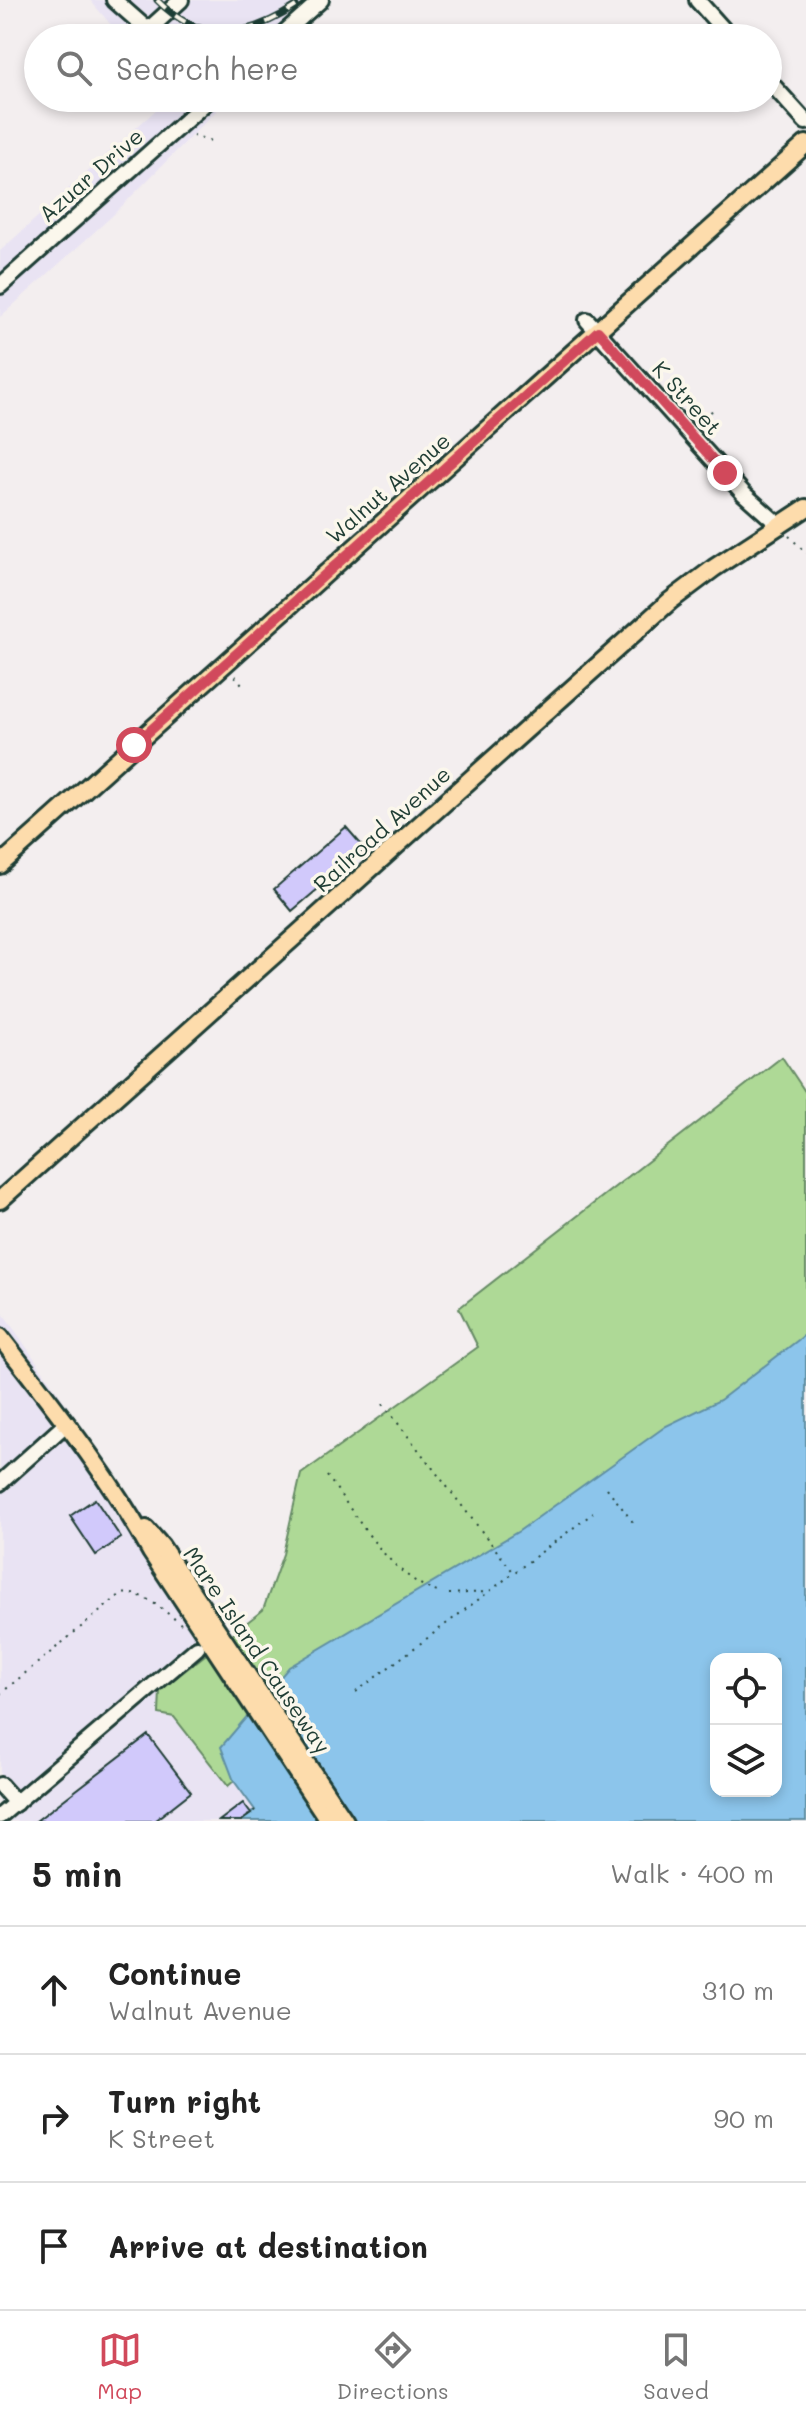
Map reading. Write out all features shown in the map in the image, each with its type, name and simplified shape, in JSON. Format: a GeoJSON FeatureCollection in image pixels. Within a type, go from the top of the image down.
{"type":"FeatureCollection","features":[{"type":"Feature","properties":{"kind":"main road","name":"Walnut Avenue"},"geometry":{"type":"LineString","coordinates":[[0,865],[592,325],[806,144]]}},
{"type":"Feature","properties":{"kind":"main road","name":"Railroad Avenue"},"geometry":{"type":"LineString","coordinates":[[0,1200],[670,601],[714,568],[806,508]]}},
{"type":"Feature","properties":{"kind":"main road","name":"Mare Island Causeway"},"geometry":{"type":"LineString","coordinates":[[0,1337],[127,1507],[345,1821]]}},
{"type":"Feature","properties":{"kind":"main road"},"geometry":{"type":"LineString","coordinates":[[0,1354],[19,1362]]}},
{"type":"Feature","properties":{"kind":"main road","name":"Mare Island Causeway"},"geometry":{"type":"LineString","coordinates":[[156,1549],[329,1821]]}},
{"type":"Feature","properties":{"kind":"street"},"geometry":{"type":"LineString","coordinates":[[114,0],[139,24]]}},
{"type":"Feature","properties":{"kind":"street"},"geometry":{"type":"LineString","coordinates":[[159,24],[181,0]]}},
{"type":"Feature","properties":{"kind":"street"},"geometry":{"type":"LineString","coordinates":[[294,24],[321,0]]}},
{"type":"Feature","properties":{"kind":"street"},"geometry":{"type":"LineString","coordinates":[[697,0],[718,24]]}},
{"type":"Feature","properties":{"kind":"street"},"geometry":{"type":"LineString","coordinates":[[782,95],[806,122]]}},
{"type":"Feature","properties":{"kind":"street","name":"Azuar Drive"},"geometry":{"type":"LineString","coordinates":[[0,286],[196,112]]}},
{"type":"Feature","properties":{"kind":"street","name":"K Street"},"geometry":{"type":"LineString","coordinates":[[592,325],[744,494],[780,526]]}},
{"type":"Feature","properties":{"kind":"street"},"geometry":{"type":"LineString","coordinates":[[0,1483],[67,1423]]}},
{"type":"Feature","properties":{"kind":"street"},"geometry":{"type":"LineString","coordinates":[[0,1816],[197,1648]]}},
{"type":"Feature","properties":{"kind":"street"},"geometry":{"type":"LineString","coordinates":[[0,1785],[16,1803]]}},
{"type":"Feature","properties":{"kind":"path"},"geometry":{"type":"LineString","coordinates":[[175,130],[211,141]]}},
{"type":"Feature","properties":{"kind":"path"},"geometry":{"type":"LineString","coordinates":[[688,431],[713,410]]}},
{"type":"Feature","properties":{"kind":"path"},"geometry":{"type":"LineString","coordinates":[[780,526],[806,553]]}},
{"type":"Feature","properties":{"kind":"path"},"geometry":{"type":"LineString","coordinates":[[383,1404],[514,1573]]}},
{"type":"Feature","properties":{"kind":"path"},"geometry":{"type":"LineString","coordinates":[[327,1476],[394,1564],[419,1585],[437,1592]]}},
{"type":"Feature","properties":{"kind":"path"},"geometry":{"type":"LineString","coordinates":[[607,1488],[635,1525]]}},
{"type":"Feature","properties":{"kind":"path"},"geometry":{"type":"LineString","coordinates":[[356,1692],[593,1513]]}},
{"type":"Feature","properties":{"kind":"path"},"geometry":{"type":"LineString","coordinates":[[449,1594],[489,1592]]}},
{"type":"Feature","properties":{"kind":"path"},"geometry":{"type":"LineString","coordinates":[[0,1694],[114,1597],[128,1593],[147,1600]]}},
{"type":"Feature","properties":{"kind":"path"},"geometry":{"type":"LineString","coordinates":[[241,1821],[255,1810]]}},
{"type":"Feature","properties":{"kind":"shaded area"},"geometry":{"type":"Polygon","coordinates":[[[90,0],[327,0],[303,24],[110,24],[90,0]]]}},
{"type":"Feature","properties":{"kind":"shaded area"},"geometry":{"type":"Polygon","coordinates":[[[154,112],[215,112],[111,217],[0,317],[0,251],[154,112]]]}},
{"type":"Feature","properties":{"kind":"shaded area"},"geometry":{"type":"Polygon","coordinates":[[[0,1309],[227,1636],[159,1714],[174,1716],[227,1785],[234,1781],[255,1810],[241,1821],[0,1821],[0,1309]]]}},
{"type":"Feature","properties":{"kind":"green space"},"geometry":{"type":"Polygon","coordinates":[[[782,1057],[806,1093],[806,1364],[247,1739],[234,1781],[228,1786],[174,1717],[159,1714],[160,1690],[263,1610],[283,1554],[301,1474],[478,1347],[459,1308],[782,1057]]]}},
{"type":"Feature","properties":{"kind":"water"},"geometry":{"type":"Polygon","coordinates":[[[806,1334],[806,1821],[241,1821],[255,1810],[234,1781],[221,1747],[289,1667],[519,1531],[666,1426],[720,1400],[806,1334]]]}},
{"type":"Feature","properties":{"kind":"building"},"geometry":{"type":"Polygon","coordinates":[[[346,827],[365,849],[292,911],[274,889],[346,827]]]}},
{"type":"Feature","properties":{"kind":"building"},"geometry":{"type":"Polygon","coordinates":[[[95,1499],[121,1538],[96,1555],[70,1516],[95,1499]]]}},
{"type":"Feature","properties":{"kind":"building"},"geometry":{"type":"Polygon","coordinates":[[[148,1735],[191,1792],[154,1821],[36,1821],[148,1735]]]}},
{"type":"Feature","properties":{"kind":"building"},"geometry":{"type":"Polygon","coordinates":[[[243,1803],[251,1814],[241,1821],[219,1821],[243,1803]]]}},
{"type":"Feature","properties":{"kind":"railway"},"geometry":{"type":"LineString","coordinates":[[157,0],[190,24]]}},
{"type":"Feature","properties":{"kind":"railway"},"geometry":{"type":"LineString","coordinates":[[262,24],[296,6]]}},
{"type":"Feature","properties":{"kind":"route"},"geometry":{"type":"LineString","coordinates":[[134,745],[598,331],[725,473]]}}]}
